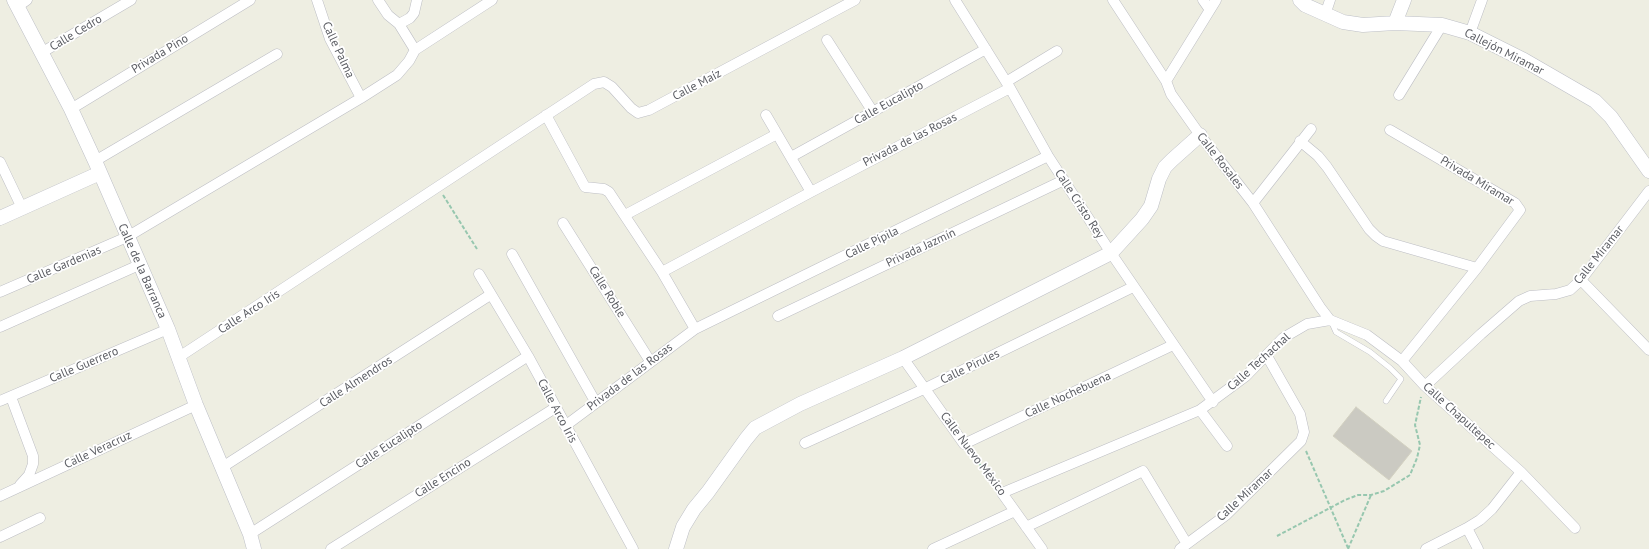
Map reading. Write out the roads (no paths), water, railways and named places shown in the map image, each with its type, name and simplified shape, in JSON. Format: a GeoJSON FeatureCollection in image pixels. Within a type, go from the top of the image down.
{"type":"FeatureCollection","features":[{"type":"Feature","properties":{"kind":"street","name":"Calle Cedro"},"geometry":{"type":"LineString","coordinates":[[41,53],[131,0]]}},
{"type":"Feature","properties":{"kind":"street","name":"Privada Pino"},"geometry":{"type":"LineString","coordinates":[[71,109],[250,0]]}},
{"type":"Feature","properties":{"kind":"street","name":"Calle Palma"},"geometry":{"type":"LineString","coordinates":[[317,0],[330,39],[361,98]]}},
{"type":"Feature","properties":{"kind":"street"},"geometry":{"type":"LineString","coordinates":[[378,0],[388,15],[399,24],[415,50],[492,0]]}},
{"type":"Feature","properties":{"kind":"street"},"geometry":{"type":"LineString","coordinates":[[399,24],[410,18],[414,13],[417,0]]}},
{"type":"Feature","properties":{"kind":"street","name":"Calle Maíz"},"geometry":{"type":"LineString","coordinates":[[546,115],[594,84],[604,82],[612,86],[631,108],[638,113],[649,110],[855,0]]}},
{"type":"Feature","properties":{"kind":"street","name":"Calle Cristo Rey"},"geometry":{"type":"LineString","coordinates":[[955,0],[1008,85],[1048,156],[1110,253],[1213,402]]}},
{"type":"Feature","properties":{"kind":"street","name":"Calle Rosales"},"geometry":{"type":"LineString","coordinates":[[1113,0],[1166,81],[1171,94],[1200,135],[1253,203],[1320,307],[1330,320]]}},
{"type":"Feature","properties":{"kind":"street"},"geometry":{"type":"LineString","coordinates":[[1203,0],[1210,10]]}},
{"type":"Feature","properties":{"kind":"street"},"geometry":{"type":"LineString","coordinates":[[1166,81],[1216,0]]}},
{"type":"Feature","properties":{"kind":"street","name":"Callejón Miramar"},"geometry":{"type":"LineString","coordinates":[[1300,0],[1305,5],[1343,22],[1363,25],[1395,23],[1442,25],[1470,33],[1524,60],[1595,101],[1612,117],[1649,171]]}},
{"type":"Feature","properties":{"kind":"street"},"geometry":{"type":"LineString","coordinates":[[1325,15],[1330,0]]}},
{"type":"Feature","properties":{"kind":"street"},"geometry":{"type":"LineString","coordinates":[[1395,23],[1404,0]]}},
{"type":"Feature","properties":{"kind":"street"},"geometry":{"type":"LineString","coordinates":[[1470,33],[1482,0]]}},
{"type":"Feature","properties":{"kind":"street","name":"Calle de la Barranca"},"geometry":{"type":"LineString","coordinates":[[19,2],[41,53],[71,109],[168,329],[196,405],[252,545]]}},
{"type":"Feature","properties":{"kind":"street"},"geometry":{"type":"LineString","coordinates":[[1399,95],[1442,25]]}},
{"type":"Feature","properties":{"kind":"street"},"geometry":{"type":"LineString","coordinates":[[826,40],[873,112]]}},
{"type":"Feature","properties":{"kind":"street","name":"Calle Eucalipto"},"geometry":{"type":"LineString","coordinates":[[791,157],[986,49]]}},
{"type":"Feature","properties":{"kind":"street","name":"Calle Gardenias"},"geometry":{"type":"LineString","coordinates":[[0,292],[127,237],[361,98],[397,75],[409,61],[415,50]]}},
{"type":"Feature","properties":{"kind":"street","name":"Privada de las Rosas"},"geometry":{"type":"LineString","coordinates":[[811,192],[1008,85],[1057,51]]}},
{"type":"Feature","properties":{"kind":"street"},"geometry":{"type":"LineString","coordinates":[[0,218],[22,208],[97,167],[277,54]]}},
{"type":"Feature","properties":{"kind":"street"},"geometry":{"type":"LineString","coordinates":[[546,115],[585,186],[606,190],[625,215],[662,272],[696,329]]}},
{"type":"Feature","properties":{"kind":"street","name":"Calle Arco Iris"},"geometry":{"type":"LineString","coordinates":[[179,357],[439,187],[546,115]]}},
{"type":"Feature","properties":{"kind":"street"},"geometry":{"type":"LineString","coordinates":[[662,272],[811,192],[766,115]]}},
{"type":"Feature","properties":{"kind":"street"},"geometry":{"type":"LineString","coordinates":[[1253,203],[1310,129]]}},
{"type":"Feature","properties":{"kind":"street","name":"Privada Miramar"},"geometry":{"type":"LineString","coordinates":[[1390,130],[1518,207],[1518,214],[1477,268]]}},
{"type":"Feature","properties":{"kind":"street"},"geometry":{"type":"LineString","coordinates":[[625,215],[778,134]]}},
{"type":"Feature","properties":{"kind":"street"},"geometry":{"type":"LineString","coordinates":[[676,549],[683,528],[694,509],[746,439],[756,428],[800,404],[903,358],[1110,253],[1142,219],[1151,206],[1159,179],[1166,167],[1200,135]]}},
{"type":"Feature","properties":{"kind":"street"},"geometry":{"type":"LineString","coordinates":[[1300,141],[1323,162],[1376,236],[1383,241],[1477,268],[1402,361]]}},
{"type":"Feature","properties":{"kind":"street","name":"Calle Pípila"},"geometry":{"type":"LineString","coordinates":[[696,329],[1048,156]]}},
{"type":"Feature","properties":{"kind":"street"},"geometry":{"type":"LineString","coordinates":[[0,162],[22,208]]}},
{"type":"Feature","properties":{"kind":"street","name":"Privada Jazmín"},"geometry":{"type":"LineString","coordinates":[[778,316],[1064,180]]}},
{"type":"Feature","properties":{"kind":"street","name":"Calle Miramar"},"geometry":{"type":"LineString","coordinates":[[1425,386],[1519,301],[1530,296],[1556,294],[1570,290],[1581,280],[1649,191]]}},
{"type":"Feature","properties":{"kind":"street","name":"Calle Roble"},"geometry":{"type":"LineString","coordinates":[[563,223],[650,361]]}},
{"type":"Feature","properties":{"kind":"street"},"geometry":{"type":"LineString","coordinates":[[512,254],[596,403]]}},
{"type":"Feature","properties":{"kind":"street"},"geometry":{"type":"LineString","coordinates":[[0,327],[139,265]]}},
{"type":"Feature","properties":{"kind":"street","name":"Calle Arco Iris"},"geometry":{"type":"LineString","coordinates":[[478,274],[528,356],[633,549]]}},
{"type":"Feature","properties":{"kind":"street"},"geometry":{"type":"LineString","coordinates":[[1581,280],[1649,350]]}},
{"type":"Feature","properties":{"kind":"street","name":"Calle Pirules"},"geometry":{"type":"LineString","coordinates":[[805,443],[926,388],[1133,287]]}},
{"type":"Feature","properties":{"kind":"street","name":"Calle Almendros"},"geometry":{"type":"LineString","coordinates":[[221,468],[490,295]]}},
{"type":"Feature","properties":{"kind":"street","name":"Calle Techachal"},"geometry":{"type":"LineString","coordinates":[[1002,493],[1200,410],[1213,402],[1246,376],[1283,338],[1307,324],[1330,320]]}},
{"type":"Feature","properties":{"kind":"street","name":"Calle Chapultepec"},"geometry":{"type":"LineString","coordinates":[[1330,320],[1367,334],[1402,361],[1425,386],[1521,472],[1575,528]]}},
{"type":"Feature","properties":{"kind":"street","name":"Calle Guerrero"},"geometry":{"type":"LineString","coordinates":[[0,401],[168,329]]}},
{"type":"Feature","properties":{"kind":"street","name":"Privada de las Rosas"},"geometry":{"type":"LineString","coordinates":[[565,426],[650,361],[696,329]]}},
{"type":"Feature","properties":{"kind":"street","name":"Calle Nochebuena"},"geometry":{"type":"LineString","coordinates":[[964,444],[1173,345]]}},
{"type":"Feature","properties":{"kind":"street","name":"Calle Eucalipto"},"geometry":{"type":"LineString","coordinates":[[252,545],[528,356]]}},
{"type":"Feature","properties":{"kind":"street","name":"Calle Miramar"},"geometry":{"type":"LineString","coordinates":[[1183,546],[1226,515],[1301,441],[1304,432],[1300,414],[1267,356]]}},
{"type":"Feature","properties":{"kind":"street","name":"Calle Nuevo México"},"geometry":{"type":"LineString","coordinates":[[903,358],[926,388],[964,444]]}},
{"type":"Feature","properties":{"kind":"street"},"geometry":{"type":"LineString","coordinates":[[11,397],[33,456],[33,464],[29,475],[18,487]]}},
{"type":"Feature","properties":{"kind":"street","name":"Calle Veracruz"},"geometry":{"type":"LineString","coordinates":[[0,496],[196,405]]}},
{"type":"Feature","properties":{"kind":"street","name":"Calle Encino"},"geometry":{"type":"LineString","coordinates":[[331,549],[555,408]]}},
{"type":"Feature","properties":{"kind":"street"},"geometry":{"type":"LineString","coordinates":[[1200,410],[1227,446]]}},
{"type":"Feature","properties":{"kind":"street"},"geometry":{"type":"LineString","coordinates":[[1026,527],[1143,471],[1183,546]]}},
{"type":"Feature","properties":{"kind":"street"},"geometry":{"type":"LineString","coordinates":[[1426,549],[1468,528],[1480,520],[1492,509],[1521,472]]}},
{"type":"Feature","properties":{"kind":"street","name":"Calle Nuevo México"},"geometry":{"type":"LineString","coordinates":[[1002,493],[1039,548]]}},
{"type":"Feature","properties":{"kind":"street"},"geometry":{"type":"LineString","coordinates":[[933,549],[1015,511]]}},
{"type":"Feature","properties":{"kind":"street"},"geometry":{"type":"LineString","coordinates":[[0,537],[40,518]]}},
{"type":"Feature","properties":{"kind":"street"},"geometry":{"type":"LineString","coordinates":[[1468,528],[1478,549]]}},
{"type":"Feature","properties":{"kind":"lane"},"geometry":{"type":"LineString","coordinates":[[1330,320],[1336,332],[1370,352],[1401,379],[1386,401]]}}]}
